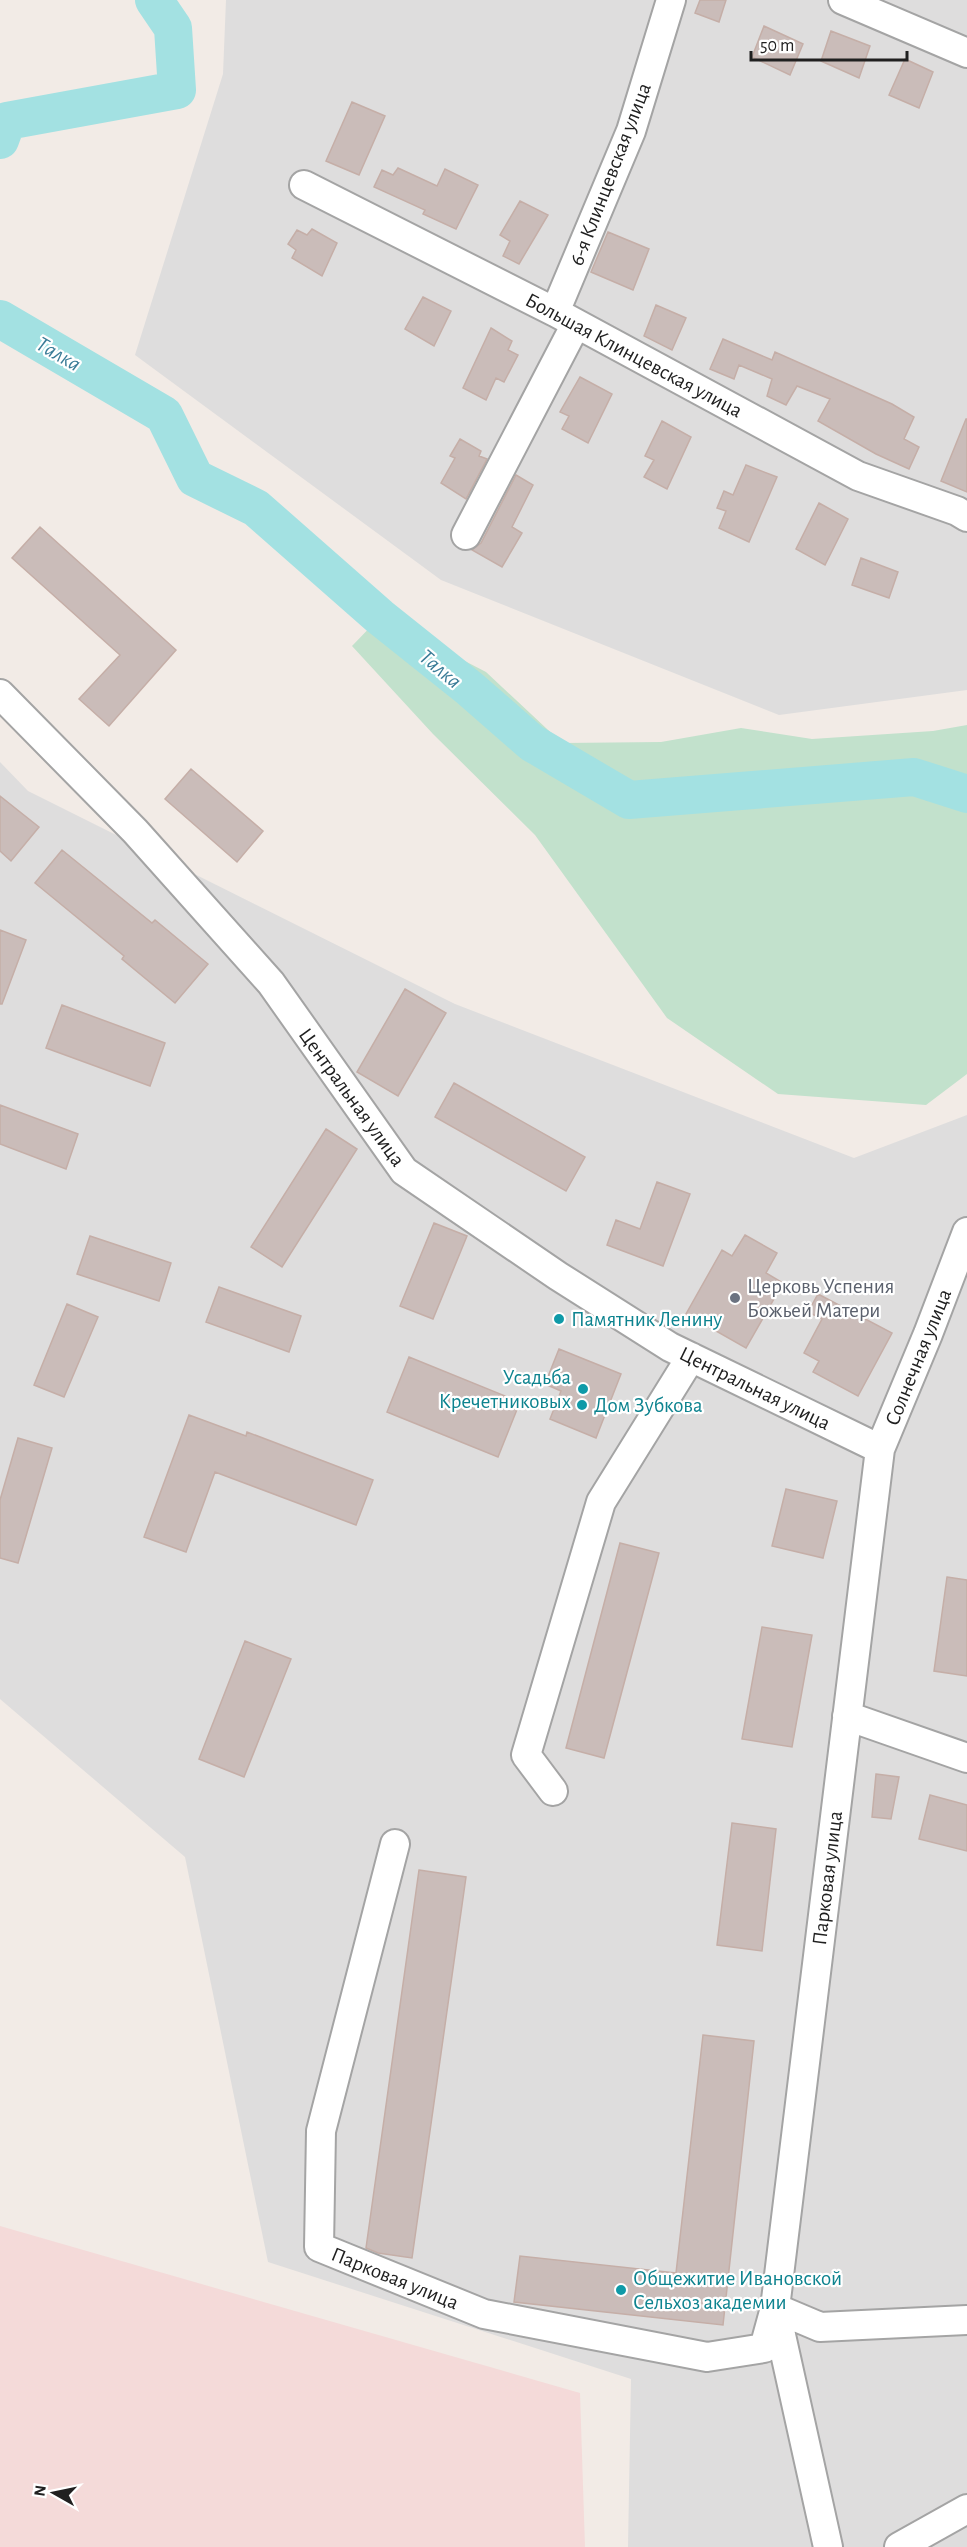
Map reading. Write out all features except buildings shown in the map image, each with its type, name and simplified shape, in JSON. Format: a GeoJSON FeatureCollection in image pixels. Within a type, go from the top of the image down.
{"type":"FeatureCollection","features":[{"type":"Feature","properties":{"kind":"street","name":"6-я Клинцевская улица"},"geometry":{"type":"LineString","coordinates":[[466,535],[566,318],[631,131],[671,0]]}},
{"type":"Feature","properties":{"kind":"street"},"geometry":{"type":"LineString","coordinates":[[843,0],[967,53]]}},
{"type":"Feature","properties":{"kind":"street","name":"Большая Клинцевская улица"},"geometry":{"type":"LineString","coordinates":[[304,185],[566,318],[858,476],[957,511],[967,517]]}},
{"type":"Feature","properties":{"kind":"street","name":"Центральная улица"},"geometry":{"type":"LineString","coordinates":[[0,694],[135,831],[271,983],[404,1171],[630,1323],[691,1357],[880,1449]]}},
{"type":"Feature","properties":{"kind":"street","name":"Солнечная улица"},"geometry":{"type":"LineString","coordinates":[[880,1449],[967,1232]]}},
{"type":"Feature","properties":{"kind":"street"},"geometry":{"type":"LineString","coordinates":[[553,1791],[526,1755],[602,1502],[691,1357]]}},
{"type":"Feature","properties":{"kind":"street","name":"Парковая улица"},"geometry":{"type":"LineString","coordinates":[[394,1844],[321,2131],[319,2247],[484,2314],[707,2357],[764,2348],[775,2308],[880,1449]]}},
{"type":"Feature","properties":{"kind":"street"},"geometry":{"type":"LineString","coordinates":[[847,1716],[967,1758]]}},
{"type":"Feature","properties":{"kind":"street"},"geometry":{"type":"LineString","coordinates":[[775,2308],[820,2327],[967,2320]]}},
{"type":"Feature","properties":{"kind":"street","name":"Парковая улица"},"geometry":{"type":"LineString","coordinates":[[775,2308],[828,2547]]}},
{"type":"Feature","properties":{"kind":"street"},"geometry":{"type":"LineString","coordinates":[[899,2547],[967,2510]]}},
{"type":"Feature","properties":{"kind":"shaded area"},"geometry":{"type":"Polygon","coordinates":[[[226,0],[967,0],[967,690],[779,715],[441,580],[135,355],[223,74],[226,0]]]}},
{"type":"Feature","properties":{"kind":"shaded area"},"geometry":{"type":"Polygon","coordinates":[[[0,762],[28,791],[455,1004],[854,1158],[967,1115],[967,2547],[628,2547],[631,2379],[268,2262],[185,1857],[0,1699],[0,762]]]}},
{"type":"Feature","properties":{"kind":"shaded area"},"geometry":{"type":"Polygon","coordinates":[[[0,2226],[580,2393],[585,2547],[0,2547],[0,2226]]]}},
{"type":"Feature","properties":{"kind":"green space"},"geometry":{"type":"Polygon","coordinates":[[[380,617],[486,672],[562,743],[661,742],[741,728],[812,739],[933,731],[967,725],[967,1074],[926,1105],[778,1094],[667,1018],[535,835],[433,734],[352,646],[380,617]]]}},
{"type":"Feature","properties":{"kind":"waterway","name":"Талка"},"geometry":{"type":"LineString","coordinates":[[0,140],[7,121],[177,90],[173,28],[154,0]]}},
{"type":"Feature","properties":{"kind":"waterway","name":"Талка"},"geometry":{"type":"LineString","coordinates":[[0,319],[164,415],[195,478],[256,508],[380,617],[469,688],[532,743],[629,800],[914,777],[967,794]]}},
{"type":"Feature","properties":{"kind":"place","name":"Церковь Успения Божьей Матери"},"geometry":{"type":"Point","coordinates":[735,1298]}},
{"type":"Feature","properties":{"kind":"place","name":"Памятник Ленину"},"geometry":{"type":"Point","coordinates":[559,1319]}},
{"type":"Feature","properties":{"kind":"place","name":"Усадьба Кречетниковых"},"geometry":{"type":"Point","coordinates":[583,1389]}},
{"type":"Feature","properties":{"kind":"place","name":"Дом Зубкова"},"geometry":{"type":"Point","coordinates":[582,1405]}},
{"type":"Feature","properties":{"kind":"place","name":"Общежитие Ивановской Сельхоз академии"},"geometry":{"type":"Point","coordinates":[621,2290]}}]}
